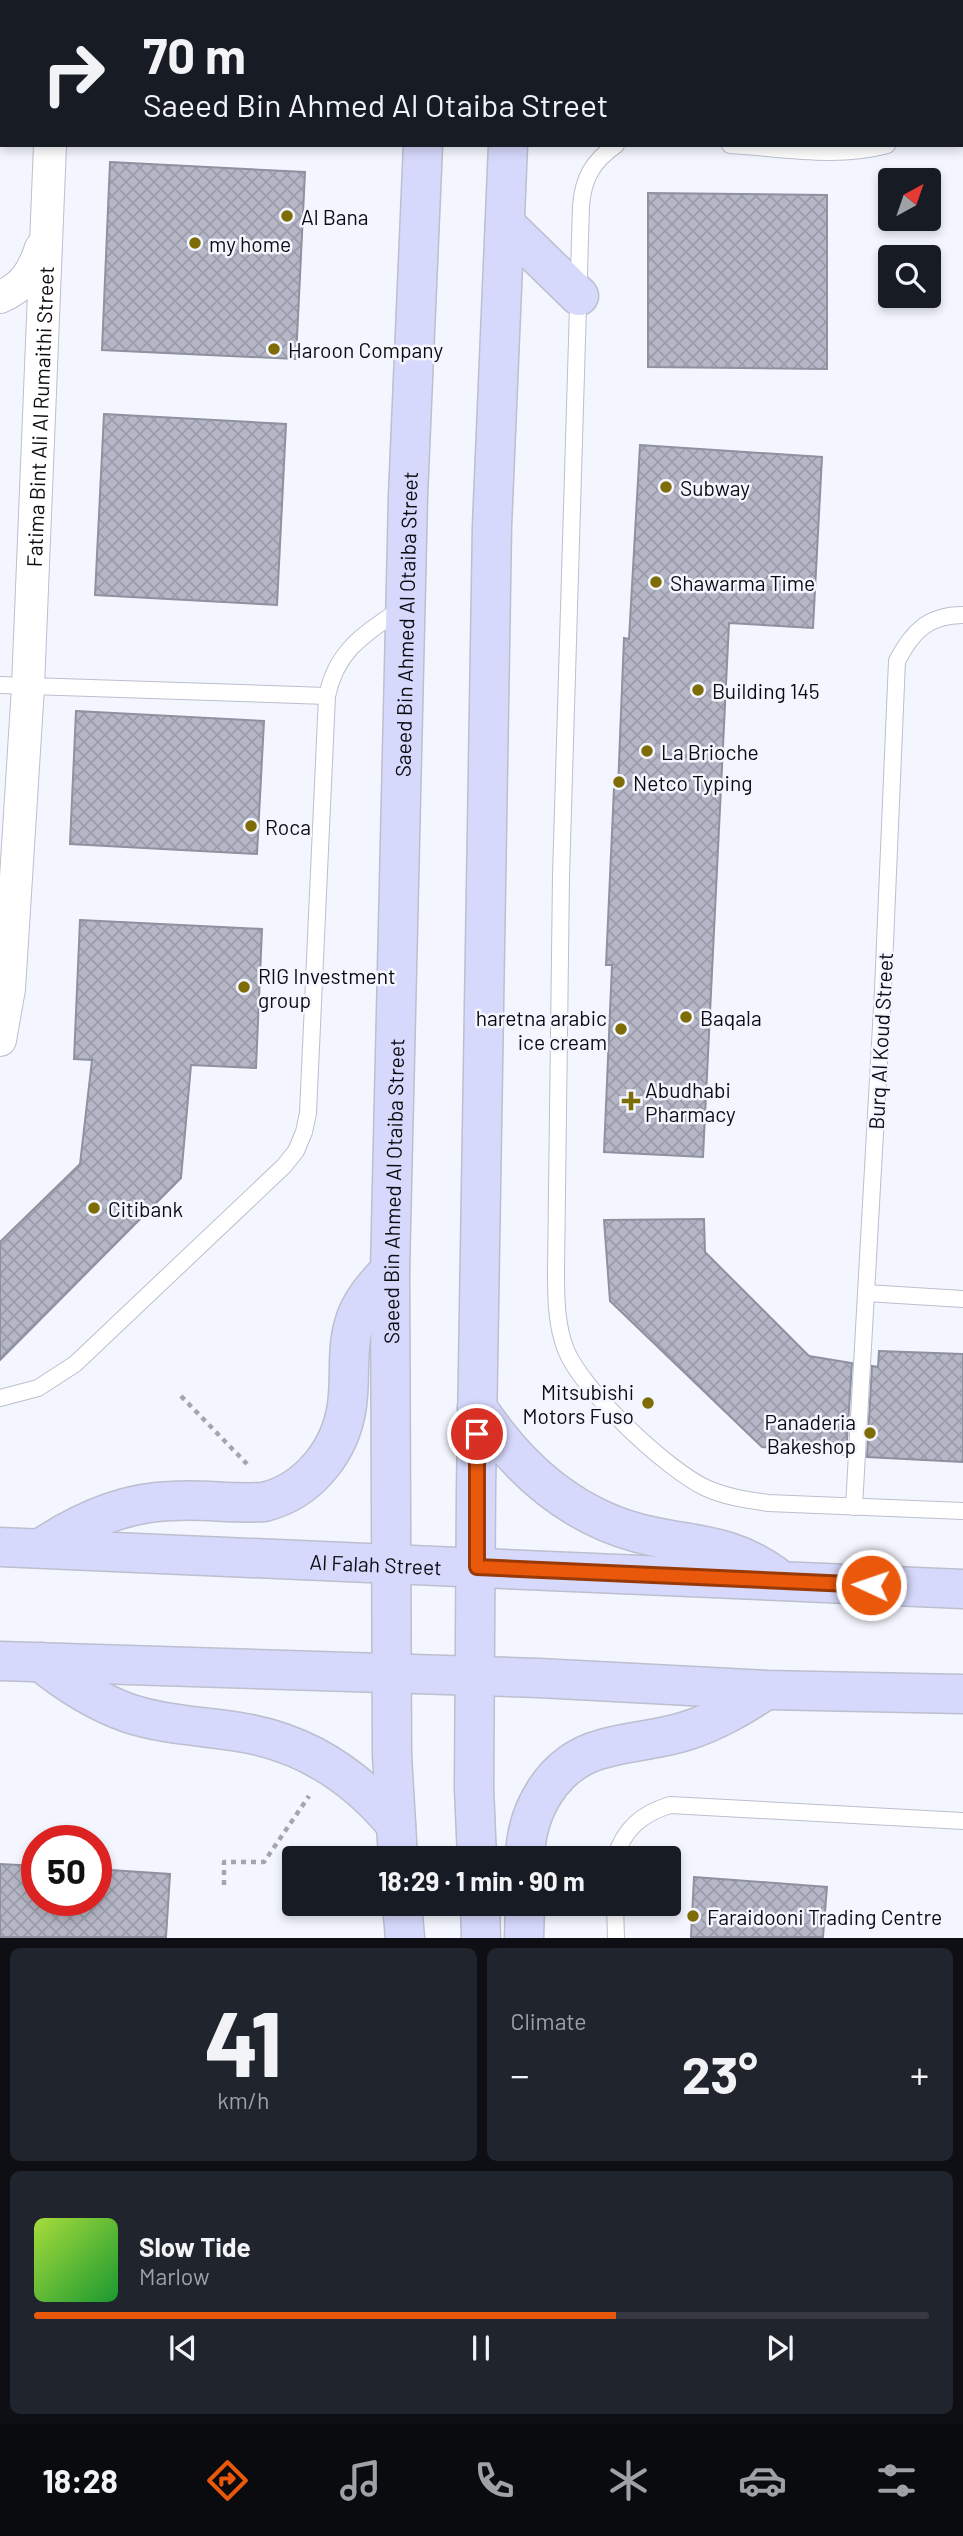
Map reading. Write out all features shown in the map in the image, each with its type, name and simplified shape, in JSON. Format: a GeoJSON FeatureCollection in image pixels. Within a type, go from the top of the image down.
{"type":"FeatureCollection","features":[{"type":"Feature","properties":{"kind":"main road","name":"Saeed Bin Ahmed Al Otaiba Street"},"geometry":{"type":"LineString","coordinates":[[397,1842],[392,1755],[389,1563],[392,1491],[390,1270],[408,496],[422,147]]}},
{"type":"Feature","properties":{"kind":"main road"},"geometry":{"type":"LineString","coordinates":[[476,1846],[474,1676],[477,1407],[492,526],[505,224],[512,159]]}},
{"type":"Feature","properties":{"kind":"main road"},"geometry":{"type":"LineString","coordinates":[[505,224],[579,296]]}},
{"type":"Feature","properties":{"kind":"main road"},"geometry":{"type":"LineString","coordinates":[[41,1548],[64,1533],[114,1511],[168,1501],[264,1502],[279,1498],[306,1482],[327,1456],[343,1423],[347,1405],[349,1342],[354,1322],[363,1302],[390,1270]]}},
{"type":"Feature","properties":{"kind":"main road"},"geometry":{"type":"LineString","coordinates":[[477,1407],[499,1440],[525,1468],[575,1506],[638,1532],[723,1549],[744,1557],[781,1581]]}},
{"type":"Feature","properties":{"kind":"main road","name":"Al Falah Street"},"geometry":{"type":"LineString","coordinates":[[0,1547],[963,1588]]}},
{"type":"Feature","properties":{"kind":"main road"},"geometry":{"type":"LineString","coordinates":[[0,1661],[963,1695]]}},
{"type":"Feature","properties":{"kind":"main road"},"geometry":{"type":"LineString","coordinates":[[41,1662],[98,1701],[130,1713],[164,1723],[261,1736],[309,1753],[355,1782],[377,1802],[397,1842]]}},
{"type":"Feature","properties":{"kind":"main road"},"geometry":{"type":"LineString","coordinates":[[526,1846],[535,1807],[553,1780],[567,1767],[599,1749],[683,1732],[712,1722],[740,1708],[766,1690]]}},
{"type":"Feature","properties":{"kind":"main road"},"geometry":{"type":"LineString","coordinates":[[403,1916],[405,1937]]}},
{"type":"Feature","properties":{"kind":"main road"},"geometry":{"type":"LineString","coordinates":[[480,1916],[481,1937]]}},
{"type":"Feature","properties":{"kind":"main road"},"geometry":{"type":"LineString","coordinates":[[524,1937],[525,1916]]}},
{"type":"Feature","properties":{"kind":"street","name":"Fatima Bint Ali Al Rumaithi Street"},"geometry":{"type":"LineString","coordinates":[[0,1040],[14,686],[50,147]]}},
{"type":"Feature","properties":{"kind":"street"},"geometry":{"type":"LineString","coordinates":[[0,297],[15,291],[27,279],[35,267],[46,229]]}},
{"type":"Feature","properties":{"kind":"lane"},"geometry":{"type":"LineString","coordinates":[[613,147],[601,156],[590,170],[582,187],[561,876],[556,1271],[559,1326],[566,1352],[584,1379],[654,1453],[679,1473],[707,1489],[737,1499],[768,1503],[963,1511]]}},
{"type":"Feature","properties":{"kind":"lane"},"geometry":{"type":"LineString","coordinates":[[761,147],[839,152],[864,152],[880,147]]}},
{"type":"Feature","properties":{"kind":"lane"},"geometry":{"type":"LineString","coordinates":[[0,1398],[37,1388],[75,1364],[266,1184],[296,1151],[308,1113],[327,696],[336,665],[346,651],[365,634],[407,605]]}},
{"type":"Feature","properties":{"kind":"lane","name":"Burq Al Koud Street"},"geometry":{"type":"LineString","coordinates":[[853,1507],[883,990],[897,661],[908,640],[926,624],[948,615],[963,615]]}},
{"type":"Feature","properties":{"kind":"lane"},"geometry":{"type":"LineString","coordinates":[[14,686],[327,696]]}},
{"type":"Feature","properties":{"kind":"lane"},"geometry":{"type":"LineString","coordinates":[[866,1293],[963,1299]]}},
{"type":"Feature","properties":{"kind":"lane"},"geometry":{"type":"LineString","coordinates":[[620,1846],[633,1824],[650,1812],[670,1805],[963,1821]]}},
{"type":"Feature","properties":{"kind":"lane"},"geometry":{"type":"LineString","coordinates":[[615,1916],[616,1937]]}},
{"type":"Feature","properties":{"kind":"path"},"geometry":{"type":"LineString","coordinates":[[181,1396],[246,1464],[257,1469]]}},
{"type":"Feature","properties":{"kind":"path"},"geometry":{"type":"LineString","coordinates":[[224,1885],[224,1862],[264,1862],[313,1791]]}},
{"type":"Feature","properties":{"kind":"building"},"geometry":{"type":"Polygon","coordinates":[[[110,162],[305,172],[296,359],[102,350],[110,162]]]}},
{"type":"Feature","properties":{"kind":"building"},"geometry":{"type":"Polygon","coordinates":[[[648,193],[827,195],[827,369],[648,367],[648,193]]]}},
{"type":"Feature","properties":{"kind":"building"},"geometry":{"type":"Polygon","coordinates":[[[104,414],[286,424],[277,605],[95,595],[104,414]]]}},
{"type":"Feature","properties":{"kind":"building"},"geometry":{"type":"Polygon","coordinates":[[[640,445],[822,457],[813,628],[729,623],[703,1157],[604,1152],[612,965],[606,965],[614,788],[618,788],[624,638],[629,639],[640,445]]]}},
{"type":"Feature","properties":{"kind":"building"},"geometry":{"type":"Polygon","coordinates":[[[76,711],[264,721],[257,854],[70,844],[76,711]]]}},
{"type":"Feature","properties":{"kind":"building"},"geometry":{"type":"Polygon","coordinates":[[[80,920],[262,929],[256,1068],[191,1065],[181,1178],[0,1360],[0,1242],[80,1164],[92,1060],[74,1059],[80,920]]]}},
{"type":"Feature","properties":{"kind":"building"},"geometry":{"type":"Polygon","coordinates":[[[704,1219],[705,1252],[809,1356],[852,1363],[846,1455],[762,1447],[610,1301],[604,1220],[704,1219]]]}},
{"type":"Feature","properties":{"kind":"building"},"geometry":{"type":"Polygon","coordinates":[[[879,1351],[963,1354],[963,1462],[867,1457],[872,1366],[878,1367],[879,1351]]]}},
{"type":"Feature","properties":{"kind":"building"},"geometry":{"type":"Polygon","coordinates":[[[0,1864],[21,1865],[21,1916],[112,1916],[112,1870],[170,1874],[166,1937],[0,1937],[0,1864]]]}},
{"type":"Feature","properties":{"kind":"building"},"geometry":{"type":"Polygon","coordinates":[[[694,1877],[827,1887],[823,1937],[691,1937],[694,1877]]]}},
{"type":"Feature","properties":{"kind":"place","name":"Al Bana"},"geometry":{"type":"Point","coordinates":[287,216]}},
{"type":"Feature","properties":{"kind":"place","name":"my home"},"geometry":{"type":"Point","coordinates":[195,243]}},
{"type":"Feature","properties":{"kind":"place","name":"Haroon Company"},"geometry":{"type":"Point","coordinates":[274,349]}},
{"type":"Feature","properties":{"kind":"place","name":"Subway"},"geometry":{"type":"Point","coordinates":[666,487]}},
{"type":"Feature","properties":{"kind":"place","name":"Shawarma Time"},"geometry":{"type":"Point","coordinates":[656,582]}},
{"type":"Feature","properties":{"kind":"place","name":"Building 145"},"geometry":{"type":"Point","coordinates":[698,690]}},
{"type":"Feature","properties":{"kind":"place","name":"La Brioche"},"geometry":{"type":"Point","coordinates":[647,751]}},
{"type":"Feature","properties":{"kind":"place","name":"Netco Typing"},"geometry":{"type":"Point","coordinates":[619,782]}},
{"type":"Feature","properties":{"kind":"place","name":"Roca"},"geometry":{"type":"Point","coordinates":[251,826]}},
{"type":"Feature","properties":{"kind":"place","name":"RIG Investment group"},"geometry":{"type":"Point","coordinates":[244,987]}},
{"type":"Feature","properties":{"kind":"place","name":"Baqala"},"geometry":{"type":"Point","coordinates":[686,1017]}},
{"type":"Feature","properties":{"kind":"place","name":"haretna arabic ice cream"},"geometry":{"type":"Point","coordinates":[621,1029]}},
{"type":"Feature","properties":{"kind":"place","name":"Abudhabi Pharmacy"},"geometry":{"type":"Point","coordinates":[631,1101]}},
{"type":"Feature","properties":{"kind":"place","name":"Citibank"},"geometry":{"type":"Point","coordinates":[94,1208]}},
{"type":"Feature","properties":{"kind":"place","name":"Mitsubishi Motors Fuso"},"geometry":{"type":"Point","coordinates":[648,1403]}},
{"type":"Feature","properties":{"kind":"place","name":"Panaderia Bakeshop"},"geometry":{"type":"Point","coordinates":[870,1433]}},
{"type":"Feature","properties":{"kind":"place","name":"Faraidooni Trading Centre"},"geometry":{"type":"Point","coordinates":[693,1916]}},
{"type":"Feature","properties":{"kind":"route"},"geometry":{"type":"LineString","coordinates":[[477,1434],[477,1567],[871,1585]]}}]}
